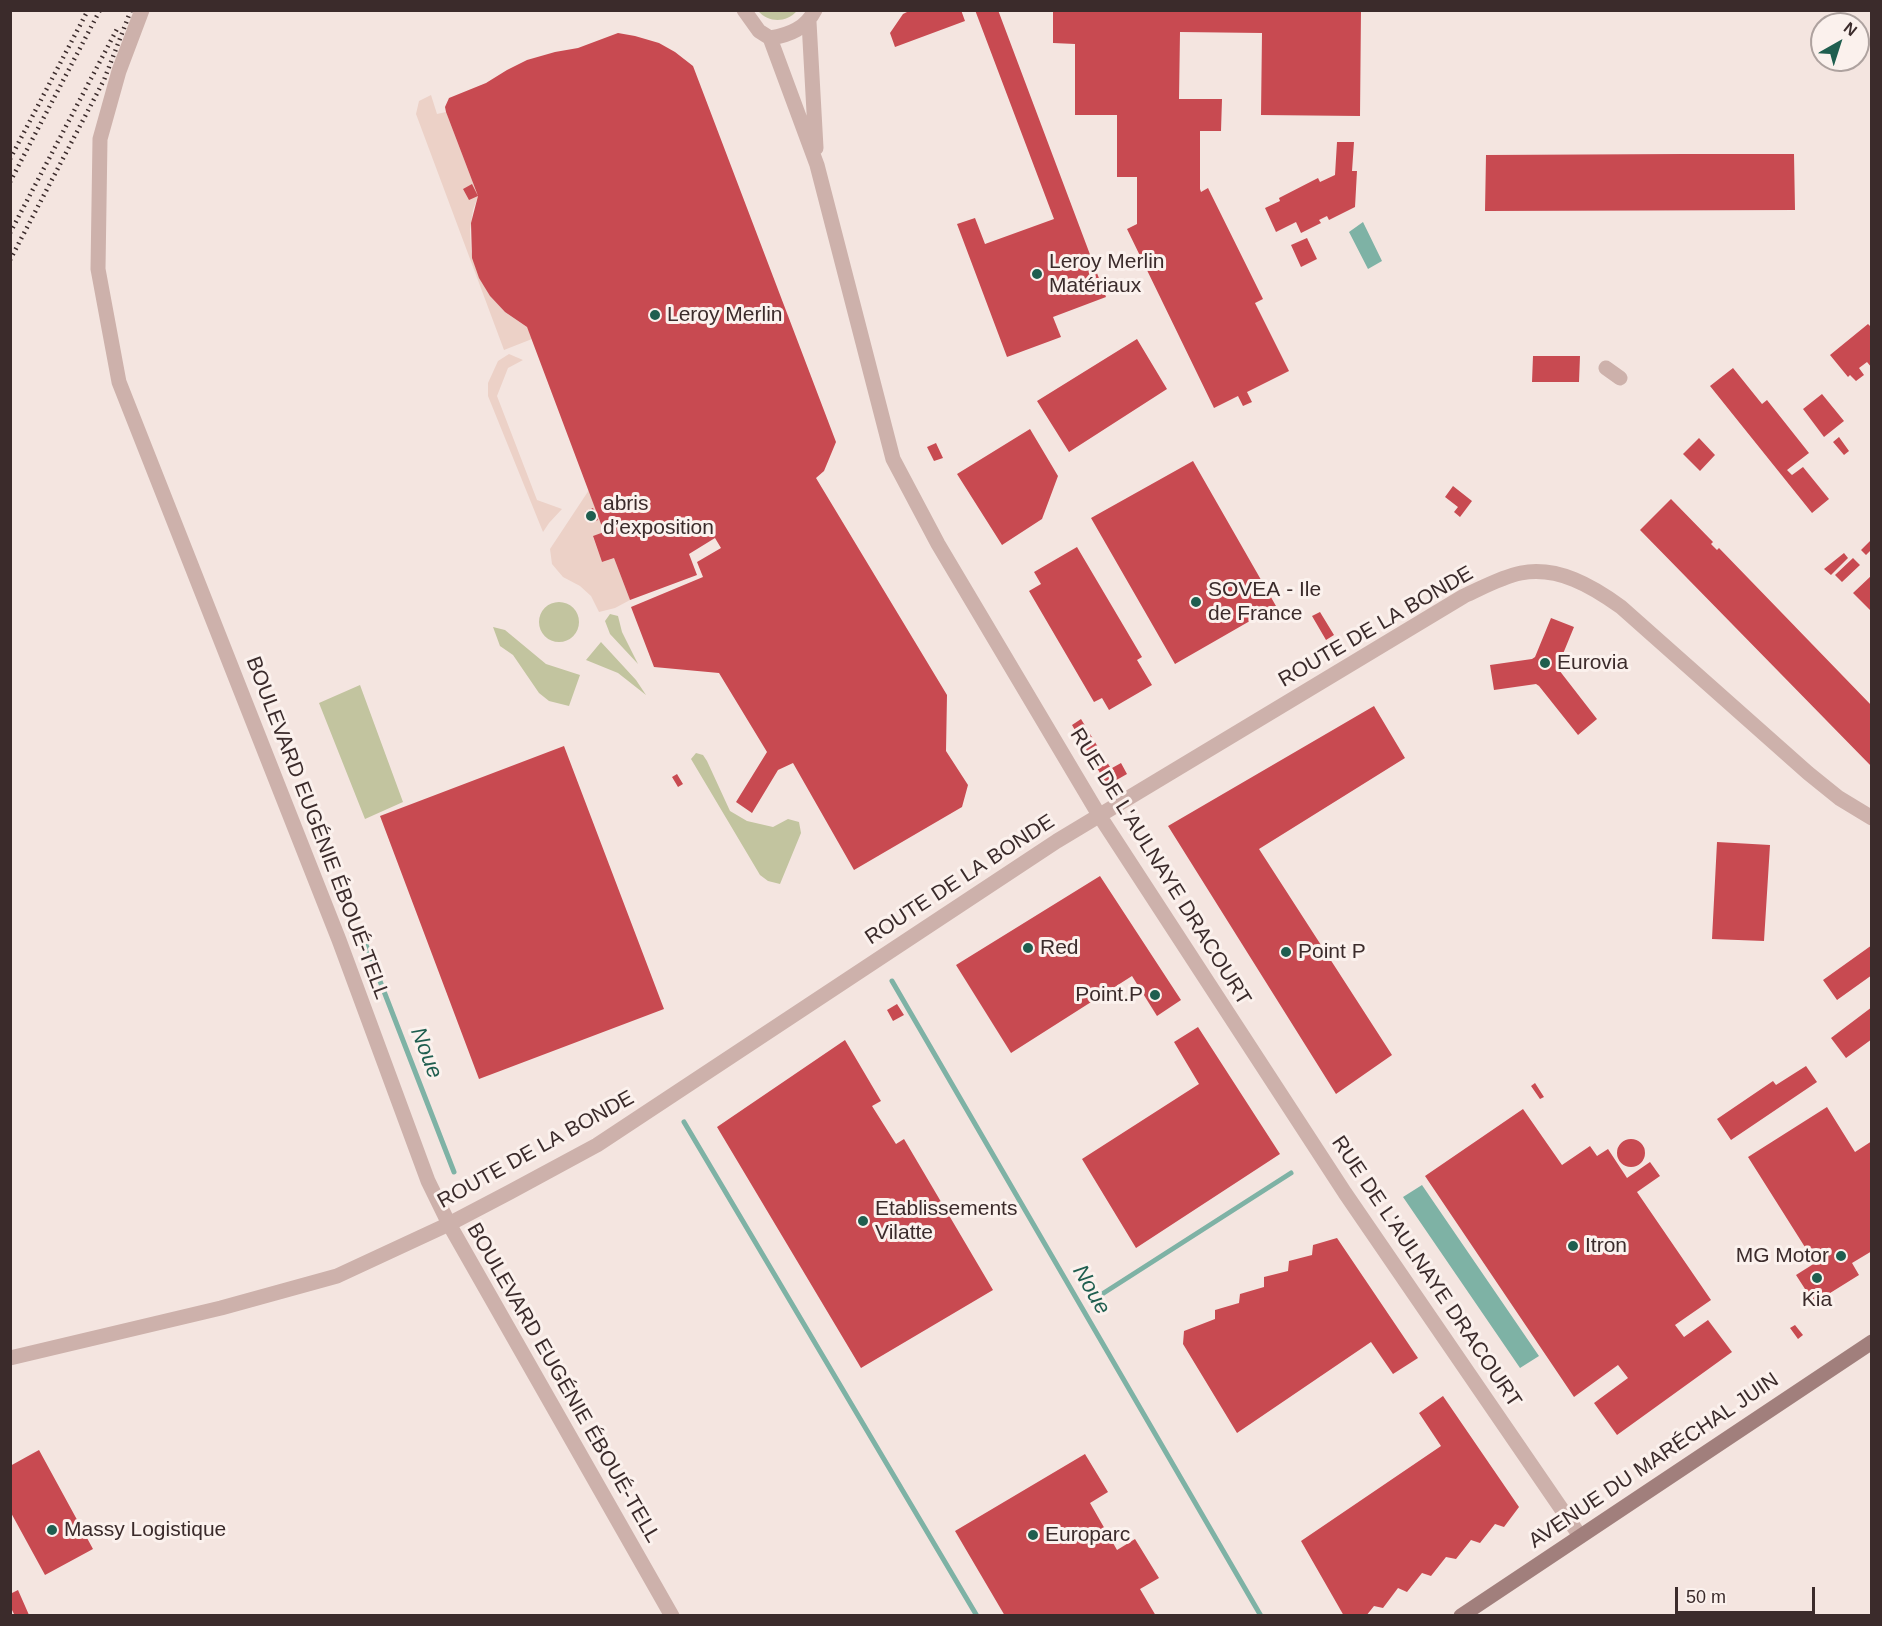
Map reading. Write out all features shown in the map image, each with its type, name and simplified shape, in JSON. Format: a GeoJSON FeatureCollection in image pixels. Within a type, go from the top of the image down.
{"type":"FeatureCollection","features":[{"type":"Feature","properties":{"kind":"street","name":"BOULEVARD EUGÉNIE ÉBOUÉ-TELL"},"geometry":{"type":"LineString","coordinates":[[142,10],[119,71],[100,140],[98,269],[119,382],[339,940],[428,1181],[449,1224],[672,1616]]}},
{"type":"Feature","properties":{"kind":"street"},"geometry":{"type":"LineString","coordinates":[[744,10],[759,31],[770,38],[785,36],[812,16]]}},
{"type":"Feature","properties":{"kind":"street","name":"RUE DE L'AULNAYE DRACOURT"},"geometry":{"type":"LineString","coordinates":[[812,16],[818,165]]}},
{"type":"Feature","properties":{"kind":"street","name":"RUE DE L'AULNAYE DRACOURT"},"geometry":{"type":"LineString","coordinates":[[770,38],[818,165],[893,459],[938,544],[1099,815],[1345,1193],[1580,1536]]}},
{"type":"Feature","properties":{"kind":"street"},"geometry":{"type":"LineString","coordinates":[[1606,368],[1620,378]]}},
{"type":"Feature","properties":{"kind":"street","name":"ROUTE DE LA BONDE"},"geometry":{"type":"LineString","coordinates":[[10,1358],[221,1308],[337,1276],[449,1224],[597,1145],[921,929],[1099,815],[1464,596],[1522,573],[1567,576],[1593,587],[1621,607],[1808,773],[1839,798],[1872,818]]}},
{"type":"Feature","properties":{"kind":"street","name":"AVENUE DU MARÉCHAL JUIN"},"geometry":{"type":"LineString","coordinates":[[1461,1616],[1872,1342]]}},
{"type":"Feature","properties":{"kind":"green space"},"geometry":{"type":"Polygon","coordinates":[[[758,11],[797,11],[788,18],[778,20],[767,18],[758,11]]]}},
{"type":"Feature","properties":{"kind":"green space"},"geometry":{"type":"Polygon","coordinates":[[[559,602],[567,603],[573,608],[578,614],[578,630],[573,636],[567,641],[559,642],[551,641],[545,636],[540,630],[539,622],[540,614],[545,608],[551,603],[559,602]]]}},
{"type":"Feature","properties":{"kind":"green space"},"geometry":{"type":"Polygon","coordinates":[[[610,614],[618,616],[622,632],[638,664],[610,634],[605,621],[610,614]]]}},
{"type":"Feature","properties":{"kind":"green space"},"geometry":{"type":"Polygon","coordinates":[[[493,627],[505,630],[546,664],[580,675],[569,706],[549,701],[539,693],[513,655],[500,646],[493,627]]]}},
{"type":"Feature","properties":{"kind":"green space"},"geometry":{"type":"Polygon","coordinates":[[[601,642],[636,680],[646,695],[618,673],[586,660],[601,642]]]}},
{"type":"Feature","properties":{"kind":"green space"},"geometry":{"type":"Polygon","coordinates":[[[360,685],[403,802],[365,819],[319,703],[360,685]]]}},
{"type":"Feature","properties":{"kind":"green space"},"geometry":{"type":"Polygon","coordinates":[[[696,753],[703,755],[707,761],[730,811],[747,821],[773,827],[788,819],[799,822],[801,833],[780,884],[768,881],[760,875],[691,759],[696,753]]]}},
{"type":"Feature","properties":{"kind":"shaded area"},"geometry":{"type":"Polygon","coordinates":[[[431,95],[437,114],[446,112],[478,196],[470,230],[471,251],[477,272],[490,296],[505,312],[527,327],[532,339],[504,350],[416,114],[419,101],[431,95]]]}},
{"type":"Feature","properties":{"kind":"shaded area"},"geometry":{"type":"Polygon","coordinates":[[[509,354],[523,360],[508,368],[497,396],[537,500],[562,509],[543,532],[488,396],[488,383],[498,361],[509,354]]]}},
{"type":"Feature","properties":{"kind":"shaded area"},"geometry":{"type":"Polygon","coordinates":[[[589,490],[604,532],[593,537],[602,562],[614,558],[630,600],[615,608],[599,612],[591,596],[580,586],[563,577],[552,564],[550,549],[589,490]]]}},
{"type":"Feature","properties":{"kind":"water"},"geometry":{"type":"Polygon","coordinates":[[[1363,222],[1382,261],[1368,269],[1349,232],[1363,222]]]}},
{"type":"Feature","properties":{"kind":"water"},"geometry":{"type":"Polygon","coordinates":[[[1422,1185],[1539,1356],[1520,1368],[1403,1197],[1422,1185]]]}},
{"type":"Feature","properties":{"kind":"building"},"geometry":{"type":"Polygon","coordinates":[[[911,10],[961,10],[965,21],[895,47],[890,33],[903,14],[911,10]]]}},
{"type":"Feature","properties":{"kind":"building","name":"Leroy Merlin Matériaux"},"geometry":{"type":"Polygon","coordinates":[[[975,10],[998,10],[1106,297],[1053,317],[1061,337],[1007,357],[957,224],[975,218],[985,244],[1054,219],[975,10]]]}},
{"type":"Feature","properties":{"kind":"building"},"geometry":{"type":"Polygon","coordinates":[[[1053,10],[1361,10],[1360,116],[1261,115],[1262,33],[1180,32],[1179,99],[1222,99],[1221,131],[1200,131],[1200,189],[1201,192],[1208,188],[1263,299],[1255,303],[1289,371],[1247,392],[1252,402],[1243,406],[1238,396],[1214,408],[1127,229],[1137,224],[1137,177],[1117,177],[1117,115],[1075,115],[1075,44],[1053,43],[1053,10]]]}},
{"type":"Feature","properties":{"kind":"building","name":"Leroy Merlin"},"geometry":{"type":"Polygon","coordinates":[[[618,33],[659,43],[693,66],[836,442],[824,471],[816,478],[947,695],[946,751],[968,785],[962,807],[854,870],[793,763],[778,770],[752,813],[736,802],[767,752],[719,673],[654,667],[631,607],[703,577],[697,562],[721,548],[715,538],[689,554],[697,575],[630,600],[614,558],[602,562],[593,536],[604,532],[527,327],[505,312],[490,296],[479,278],[472,258],[471,223],[478,196],[446,112],[445,107],[449,98],[486,83],[527,60],[578,48],[618,33]]]}},
{"type":"Feature","properties":{"kind":"building"},"geometry":{"type":"Polygon","coordinates":[[[1337,142],[1354,142],[1352,171],[1357,171],[1355,207],[1329,220],[1327,216],[1319,220],[1321,223],[1301,233],[1296,222],[1276,232],[1265,208],[1280,201],[1279,198],[1318,178],[1320,182],[1335,175],[1337,142]]]}},
{"type":"Feature","properties":{"kind":"building"},"geometry":{"type":"Polygon","coordinates":[[[1794,154],[1795,210],[1485,211],[1486,155],[1794,154]]]}},
{"type":"Feature","properties":{"kind":"building"},"geometry":{"type":"Polygon","coordinates":[[[472,184],[478,196],[469,200],[463,189],[472,184]]]}},
{"type":"Feature","properties":{"kind":"building"},"geometry":{"type":"Polygon","coordinates":[[[1307,238],[1317,259],[1301,267],[1291,245],[1307,238]]]}},
{"type":"Feature","properties":{"kind":"building"},"geometry":{"type":"Polygon","coordinates":[[[1868,324],[1872,328],[1872,368],[1867,362],[1859,368],[1864,375],[1856,381],[1850,375],[1848,377],[1830,355],[1868,324]]]}},
{"type":"Feature","properties":{"kind":"building"},"geometry":{"type":"Polygon","coordinates":[[[1137,339],[1167,389],[1069,452],[1037,401],[1137,339]]]}},
{"type":"Feature","properties":{"kind":"building"},"geometry":{"type":"Polygon","coordinates":[[[1533,356],[1580,356],[1579,382],[1532,382],[1533,356]]]}},
{"type":"Feature","properties":{"kind":"building"},"geometry":{"type":"Polygon","coordinates":[[[1733,368],[1762,404],[1767,400],[1809,453],[1787,470],[1792,475],[1803,467],[1829,499],[1812,513],[1710,386],[1733,368]]]}},
{"type":"Feature","properties":{"kind":"building"},"geometry":{"type":"Polygon","coordinates":[[[1822,394],[1844,421],[1824,437],[1803,409],[1822,394]]]}},
{"type":"Feature","properties":{"kind":"building"},"geometry":{"type":"Polygon","coordinates":[[[1030,429],[1058,476],[1042,519],[1002,545],[957,474],[1030,429]]]}},
{"type":"Feature","properties":{"kind":"building"},"geometry":{"type":"Polygon","coordinates":[[[1839,437],[1849,451],[1844,455],[1833,442],[1839,437]]]}},
{"type":"Feature","properties":{"kind":"building"},"geometry":{"type":"Polygon","coordinates":[[[1699,438],[1715,455],[1700,471],[1683,454],[1699,438]]]}},
{"type":"Feature","properties":{"kind":"building"},"geometry":{"type":"Polygon","coordinates":[[[936,443],[943,458],[934,461],[927,447],[936,443]]]}},
{"type":"Feature","properties":{"kind":"building"},"geometry":{"type":"Polygon","coordinates":[[[1193,461],[1276,606],[1175,664],[1091,518],[1193,461]]]}},
{"type":"Feature","properties":{"kind":"building"},"geometry":{"type":"Polygon","coordinates":[[[1453,486],[1472,501],[1460,517],[1454,512],[1458,507],[1445,497],[1453,486]]]}},
{"type":"Feature","properties":{"kind":"building"},"geometry":{"type":"Polygon","coordinates":[[[1671,499],[1713,542],[1711,544],[1717,550],[1719,548],[1872,706],[1872,767],[1640,530],[1671,499]]]}},
{"type":"Feature","properties":{"kind":"building","name":"abris d’exposition"},"geometry":{"type":"Polygon","coordinates":[[[593,508],[598,520],[590,523],[585,512],[593,508]]]}},
{"type":"Feature","properties":{"kind":"building"},"geometry":{"type":"Polygon","coordinates":[[[1872,539],[1872,549],[1866,555],[1861,550],[1872,539]]]}},
{"type":"Feature","properties":{"kind":"building"},"geometry":{"type":"Polygon","coordinates":[[[1077,547],[1142,657],[1137,660],[1152,685],[1109,710],[1102,698],[1094,702],[1029,591],[1041,584],[1034,572],[1077,547]]]}},
{"type":"Feature","properties":{"kind":"building"},"geometry":{"type":"Polygon","coordinates":[[[1844,553],[1848,558],[1831,575],[1824,569],[1844,553]]]}},
{"type":"Feature","properties":{"kind":"building"},"geometry":{"type":"Polygon","coordinates":[[[1853,558],[1860,565],[1842,582],[1835,575],[1853,558]]]}},
{"type":"Feature","properties":{"kind":"building"},"geometry":{"type":"Polygon","coordinates":[[[1872,575],[1872,612],[1853,593],[1872,575]]]}},
{"type":"Feature","properties":{"kind":"building"},"geometry":{"type":"Polygon","coordinates":[[[1320,612],[1334,635],[1326,640],[1312,616],[1320,612]]]}},
{"type":"Feature","properties":{"kind":"building"},"geometry":{"type":"Polygon","coordinates":[[[1551,618],[1574,627],[1558,666],[1559,670],[1597,719],[1578,735],[1536,684],[1494,690],[1490,665],[1535,657],[1551,618]]]}},
{"type":"Feature","properties":{"kind":"building","name":"Point P"},"geometry":{"type":"Polygon","coordinates":[[[1374,706],[1405,758],[1259,849],[1392,1055],[1336,1094],[1168,826],[1374,706]]]}},
{"type":"Feature","properties":{"kind":"building"},"geometry":{"type":"Polygon","coordinates":[[[1081,719],[1110,767],[1100,773],[1072,725],[1081,719]]]}},
{"type":"Feature","properties":{"kind":"building"},"geometry":{"type":"Polygon","coordinates":[[[564,746],[664,1009],[479,1079],[380,816],[564,746]]]}},
{"type":"Feature","properties":{"kind":"building"},"geometry":{"type":"Polygon","coordinates":[[[1121,763],[1127,774],[1106,786],[1102,779],[1114,771],[1112,768],[1121,763]]]}},
{"type":"Feature","properties":{"kind":"building"},"geometry":{"type":"Polygon","coordinates":[[[677,774],[683,784],[678,787],[672,777],[677,774]]]}},
{"type":"Feature","properties":{"kind":"building"},"geometry":{"type":"Polygon","coordinates":[[[1717,842],[1770,845],[1764,941],[1712,939],[1717,842]]]}},
{"type":"Feature","properties":{"kind":"building"},"geometry":{"type":"Polygon","coordinates":[[[1100,876],[1181,1000],[1157,1016],[1132,976],[1011,1053],[956,965],[1100,876]]]}},
{"type":"Feature","properties":{"kind":"building"},"geometry":{"type":"Polygon","coordinates":[[[1872,945],[1872,975],[1837,1000],[1823,980],[1872,945]]]}},
{"type":"Feature","properties":{"kind":"building"},"geometry":{"type":"Polygon","coordinates":[[[897,1004],[904,1015],[893,1021],[887,1010],[897,1004]]]}},
{"type":"Feature","properties":{"kind":"building"},"geometry":{"type":"Polygon","coordinates":[[[1872,1007],[1872,1039],[1846,1058],[1831,1038],[1872,1007]]]}},
{"type":"Feature","properties":{"kind":"building"},"geometry":{"type":"Polygon","coordinates":[[[1198,1027],[1280,1154],[1136,1248],[1082,1159],[1199,1084],[1174,1042],[1198,1027]]]}},
{"type":"Feature","properties":{"kind":"building","name":"Etablissements Vilatte"},"geometry":{"type":"Polygon","coordinates":[[[845,1040],[881,1101],[872,1106],[896,1144],[904,1139],[993,1290],[861,1368],[717,1127],[845,1040]]]}},
{"type":"Feature","properties":{"kind":"building"},"geometry":{"type":"Polygon","coordinates":[[[1806,1066],[1817,1082],[1731,1140],[1717,1119],[1773,1081],[1776,1085],[1806,1066]]]}},
{"type":"Feature","properties":{"kind":"building"},"geometry":{"type":"Polygon","coordinates":[[[1535,1083],[1544,1097],[1540,1099],[1531,1086],[1535,1083]]]}},
{"type":"Feature","properties":{"kind":"building"},"geometry":{"type":"Polygon","coordinates":[[[1827,1107],[1855,1152],[1872,1141],[1872,1251],[1852,1263],[1859,1275],[1814,1303],[1796,1275],[1815,1263],[1748,1157],[1827,1107]]]}},
{"type":"Feature","properties":{"kind":"building","name":"Itron"},"geometry":{"type":"Polygon","coordinates":[[[1523,1109],[1562,1165],[1590,1146],[1597,1156],[1608,1149],[1627,1178],[1650,1162],[1660,1176],[1637,1192],[1711,1300],[1675,1325],[1684,1337],[1708,1320],[1732,1352],[1617,1435],[1594,1403],[1628,1378],[1618,1365],[1574,1397],[1425,1176],[1523,1109]]]}},
{"type":"Feature","properties":{"kind":"building"},"geometry":{"type":"Polygon","coordinates":[[[1631,1139],[1641,1143],[1645,1153],[1641,1163],[1631,1167],[1621,1163],[1617,1153],[1621,1143],[1631,1139]]]}},
{"type":"Feature","properties":{"kind":"building"},"geometry":{"type":"Polygon","coordinates":[[[1337,1238],[1418,1358],[1393,1374],[1371,1342],[1237,1433],[1183,1344],[1184,1331],[1215,1319],[1215,1310],[1239,1303],[1240,1294],[1264,1287],[1264,1277],[1288,1271],[1289,1261],[1312,1255],[1313,1245],[1337,1238]]]}},
{"type":"Feature","properties":{"kind":"building"},"geometry":{"type":"Polygon","coordinates":[[[1795,1325],[1803,1335],[1798,1339],[1790,1328],[1795,1325]]]}},
{"type":"Feature","properties":{"kind":"building"},"geometry":{"type":"Polygon","coordinates":[[[1443,1396],[1519,1507],[1504,1527],[1495,1524],[1480,1543],[1471,1540],[1456,1559],[1446,1557],[1431,1576],[1422,1573],[1407,1592],[1398,1588],[1383,1608],[1374,1606],[1366,1616],[1344,1616],[1301,1541],[1441,1446],[1419,1413],[1443,1396]]]}},
{"type":"Feature","properties":{"kind":"building","name":"Massy Logistique"},"geometry":{"type":"Polygon","coordinates":[[[39,1450],[93,1549],[45,1575],[10,1511],[10,1466],[39,1450]]]}},
{"type":"Feature","properties":{"kind":"building","name":"Europarc"},"geometry":{"type":"Polygon","coordinates":[[[1085,1454],[1108,1492],[1090,1503],[1117,1550],[1135,1539],[1159,1578],[1140,1589],[1156,1616],[1005,1616],[955,1531],[1085,1454]]]}},
{"type":"Feature","properties":{"kind":"building"},"geometry":{"type":"Polygon","coordinates":[[[18,1590],[28,1616],[15,1616],[10,1606],[10,1594],[18,1590]]]}},
{"type":"Feature","properties":{"kind":"waterway","name":"Noue"},"geometry":{"type":"LineString","coordinates":[[366,945],[454,1172]]}},
{"type":"Feature","properties":{"kind":"waterway","name":"Noue"},"geometry":{"type":"LineString","coordinates":[[892,981],[1261,1616]]}},
{"type":"Feature","properties":{"kind":"waterway","name":"Noue"},"geometry":{"type":"LineString","coordinates":[[684,1122],[977,1616]]}},
{"type":"Feature","properties":{"kind":"waterway","name":"Noue"},"geometry":{"type":"LineString","coordinates":[[1099,1296],[1291,1173]]}},
{"type":"Feature","properties":{"kind":"railway"},"geometry":{"type":"LineString","coordinates":[[10,159],[88,10]]}},
{"type":"Feature","properties":{"kind":"railway"},"geometry":{"type":"LineString","coordinates":[[10,182],[100,10]]}},
{"type":"Feature","properties":{"kind":"railway"},"geometry":{"type":"LineString","coordinates":[[10,260],[104,80],[131,10]]}},
{"type":"Feature","properties":{"kind":"railway"},"geometry":{"type":"LineString","coordinates":[[10,233],[117,29]]}},
{"type":"Feature","properties":{"kind":"place","name":"Leroy Merlin Matériaux"},"geometry":{"type":"Point","coordinates":[1037,274]}},
{"type":"Feature","properties":{"kind":"place","name":"Leroy Merlin"},"geometry":{"type":"Point","coordinates":[655,315]}},
{"type":"Feature","properties":{"kind":"place","name":"abris d’exposition"},"geometry":{"type":"Point","coordinates":[591,516]}},
{"type":"Feature","properties":{"kind":"place","name":"SOVEA - Ile de France"},"geometry":{"type":"Point","coordinates":[1196,602]}},
{"type":"Feature","properties":{"kind":"place","name":"Eurovia"},"geometry":{"type":"Point","coordinates":[1545,663]}},
{"type":"Feature","properties":{"kind":"place","name":"Red"},"geometry":{"type":"Point","coordinates":[1028,948]}},
{"type":"Feature","properties":{"kind":"place","name":"Point P"},"geometry":{"type":"Point","coordinates":[1286,952]}},
{"type":"Feature","properties":{"kind":"place","name":"Point.P"},"geometry":{"type":"Point","coordinates":[1155,995]}},
{"type":"Feature","properties":{"kind":"place","name":"Etablissements Vilatte"},"geometry":{"type":"Point","coordinates":[863,1221]}},
{"type":"Feature","properties":{"kind":"place","name":"Itron"},"geometry":{"type":"Point","coordinates":[1573,1246]}},
{"type":"Feature","properties":{"kind":"place","name":"MG Motor"},"geometry":{"type":"Point","coordinates":[1841,1256]}},
{"type":"Feature","properties":{"kind":"place","name":"Kia"},"geometry":{"type":"Point","coordinates":[1817,1278]}},
{"type":"Feature","properties":{"kind":"place","name":"Massy Logistique"},"geometry":{"type":"Point","coordinates":[52,1530]}},
{"type":"Feature","properties":{"kind":"place","name":"Europarc"},"geometry":{"type":"Point","coordinates":[1033,1535]}}]}
